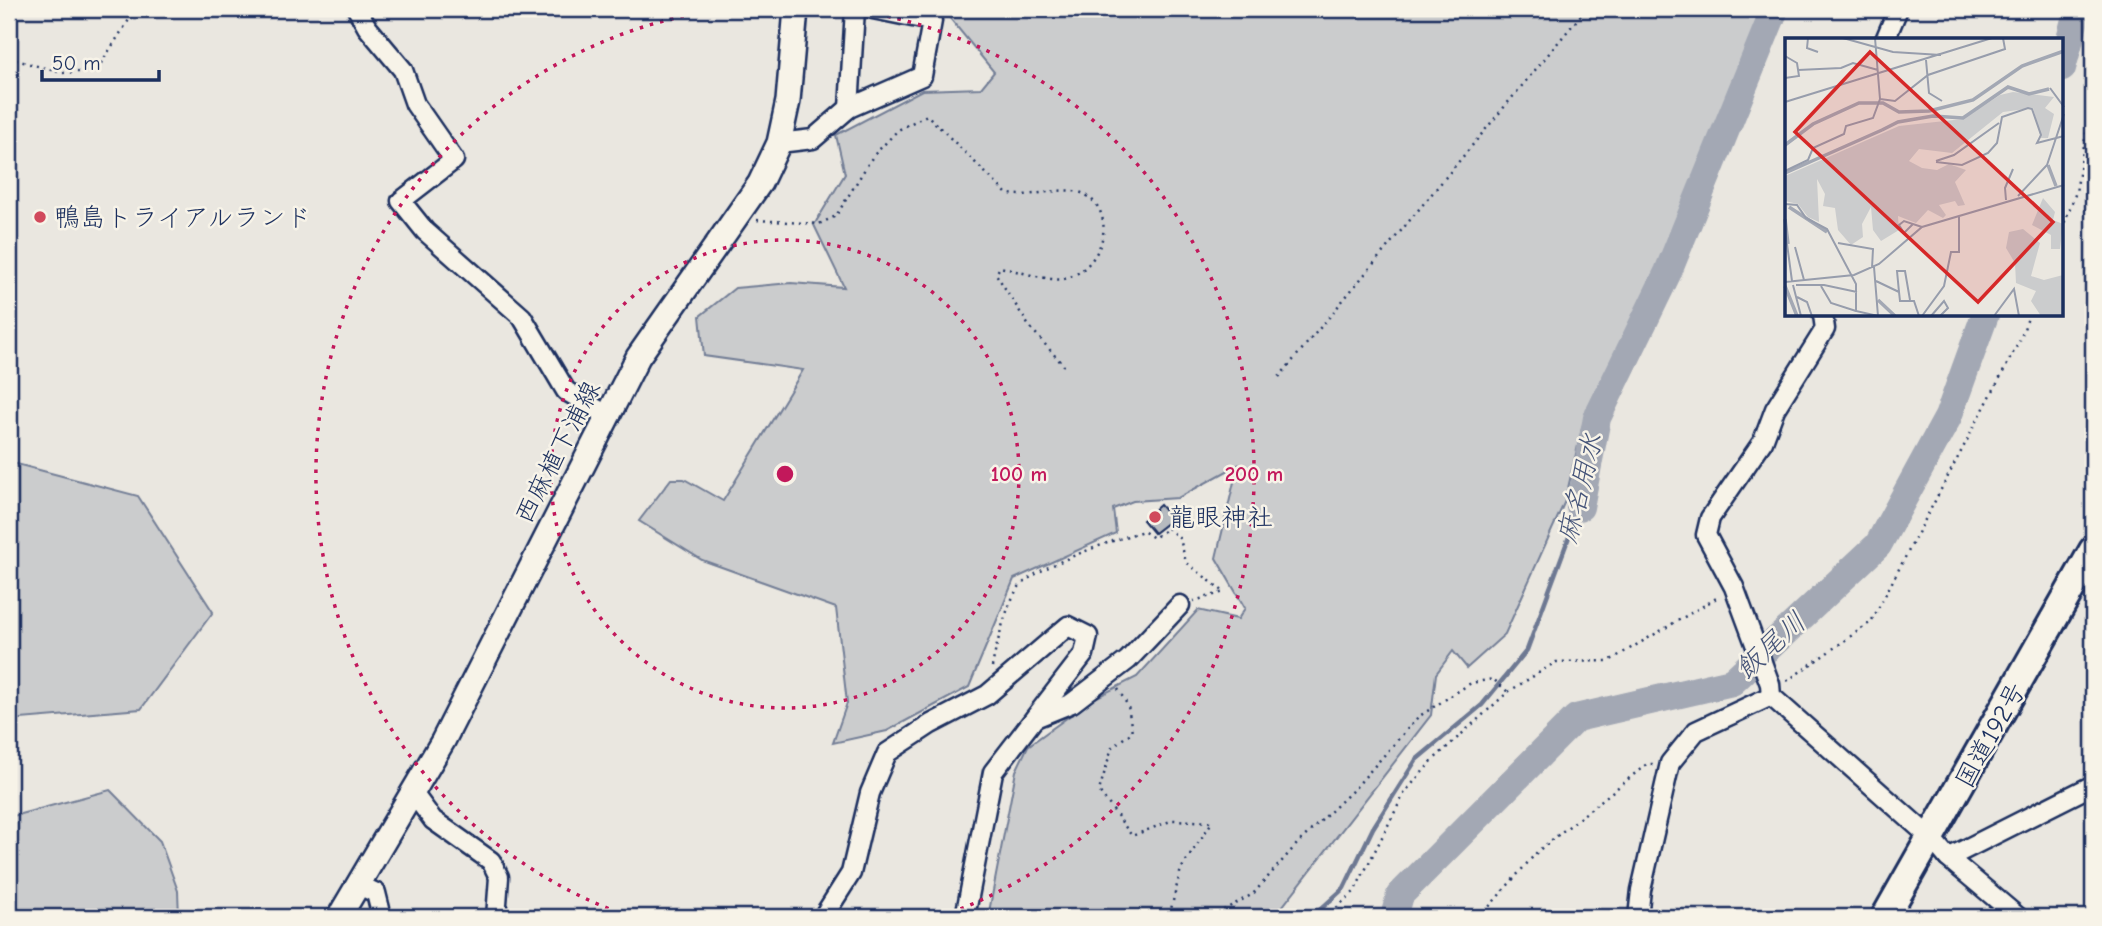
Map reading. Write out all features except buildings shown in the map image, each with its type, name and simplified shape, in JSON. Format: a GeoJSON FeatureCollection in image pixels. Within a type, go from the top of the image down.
{"type":"FeatureCollection","features":[{"type":"Feature","properties":{"kind":"highway","name":"国道192号"},"geometry":{"type":"LineString","coordinates":[[1885,917],[1940,848],[2093,550]]}},
{"type":"Feature","properties":{"kind":"main road","name":"西麻植下浦線"},"geometry":{"type":"LineString","coordinates":[[340,917],[443,741],[607,415],[653,335],[760,183],[779,143],[788,101],[796,9]]}},
{"type":"Feature","properties":{"kind":"street"},"geometry":{"type":"LineString","coordinates":[[357,9],[367,27],[403,70],[415,104],[454,160],[401,201],[425,231],[522,317],[566,391],[607,415]]}},
{"type":"Feature","properties":{"kind":"street"},"geometry":{"type":"LineString","coordinates":[[849,108],[855,9]]}},
{"type":"Feature","properties":{"kind":"street"},"geometry":{"type":"LineString","coordinates":[[779,143],[813,139],[849,108],[922,76],[932,21],[873,9]]}},
{"type":"Feature","properties":{"kind":"street"},"geometry":{"type":"LineString","coordinates":[[1886,38],[1898,9]]}},
{"type":"Feature","properties":{"kind":"street"},"geometry":{"type":"LineString","coordinates":[[1824,317],[1825,329],[1775,409],[1763,441],[1710,519],[1706,535],[1736,591],[1771,690],[2018,917]]}},
{"type":"Feature","properties":{"kind":"street"},"geometry":{"type":"LineString","coordinates":[[1032,719],[1072,703],[1110,674],[1128,660],[1180,605]]}},
{"type":"Feature","properties":{"kind":"street"},"geometry":{"type":"LineString","coordinates":[[823,917],[851,873],[870,793],[887,753],[931,723],[986,695],[1068,626],[1088,636],[1083,654],[993,772],[965,917]]}},
{"type":"Feature","properties":{"kind":"street"},"geometry":{"type":"LineString","coordinates":[[1638,917],[1641,890],[1670,763],[1696,731],[1771,690]]}},
{"type":"Feature","properties":{"kind":"street"},"geometry":{"type":"LineString","coordinates":[[1940,848],[2093,785]]}},
{"type":"Feature","properties":{"kind":"street"},"geometry":{"type":"LineString","coordinates":[[414,793],[433,820],[491,861],[499,877],[496,917]]}},
{"type":"Feature","properties":{"kind":"street"},"geometry":{"type":"LineString","coordinates":[[359,885],[376,892],[382,917]]}},
{"type":"Feature","properties":{"kind":"path"},"geometry":{"type":"LineString","coordinates":[[9,58],[62,73],[96,71],[136,9]]}},
{"type":"Feature","properties":{"kind":"path"},"geometry":{"type":"LineString","coordinates":[[1279,377],[1586,9]]}},
{"type":"Feature","properties":{"kind":"path"},"geometry":{"type":"LineString","coordinates":[[2064,224],[2076,192],[2093,93]]}},
{"type":"Feature","properties":{"kind":"path"},"geometry":{"type":"LineString","coordinates":[[737,219],[819,224],[836,216],[873,156],[898,130],[927,115],[1006,193],[1020,197],[1075,190],[1091,198],[1104,221],[1101,247],[1084,269],[1063,280],[1000,267],[996,274],[1029,326],[1064,366]]}},
{"type":"Feature","properties":{"kind":"path"},"geometry":{"type":"LineString","coordinates":[[1771,690],[1871,622],[2020,340],[2028,317]]}},
{"type":"Feature","properties":{"kind":"path"},"geometry":{"type":"LineString","coordinates":[[986,695],[997,642],[1019,586],[1043,572],[1111,542],[1143,531],[1154,538],[1167,528],[1180,539],[1186,562],[1224,592],[1180,605]]}},
{"type":"Feature","properties":{"kind":"path"},"geometry":{"type":"LineString","coordinates":[[1326,917],[1354,892],[1405,792],[1433,760],[1508,692],[1556,662],[1609,661],[1736,591]]}},
{"type":"Feature","properties":{"kind":"path"},"geometry":{"type":"LineString","coordinates":[[1110,674],[1128,706],[1132,732],[1112,747],[1099,791],[1117,818],[1132,836],[1173,820],[1212,822],[1181,869],[1169,917]]}},
{"type":"Feature","properties":{"kind":"path"},"geometry":{"type":"LineString","coordinates":[[1211,917],[1253,894],[1297,844],[1356,787],[1418,717],[1471,683],[1493,679],[1508,692]]}},
{"type":"Feature","properties":{"kind":"path"},"geometry":{"type":"LineString","coordinates":[[1480,917],[1538,851],[1647,764],[1670,763]]}},
{"type":"Feature","properties":{"kind":"shaded area"},"geometry":{"type":"Polygon","coordinates":[[[934,9],[1763,9],[1668,248],[1583,424],[1565,501],[1505,634],[1467,668],[1453,651],[1436,674],[1431,715],[1282,907],[1271,917],[988,917],[1016,771],[1028,746],[1093,699],[1137,677],[1198,610],[1238,619],[1245,608],[1216,558],[1238,465],[1178,498],[1133,501],[1113,509],[1116,533],[1014,579],[969,687],[887,731],[833,743],[847,703],[836,608],[702,560],[639,521],[671,479],[684,479],[723,501],[803,370],[704,356],[700,316],[735,288],[791,283],[844,287],[814,225],[845,174],[836,135],[922,90],[981,88],[994,72],[949,17],[934,9]]]}},
{"type":"Feature","properties":{"kind":"shaded area"},"geometry":{"type":"Polygon","coordinates":[[[9,462],[138,496],[213,612],[141,709],[9,720],[9,462]]]}},
{"type":"Feature","properties":{"kind":"shaded area"},"geometry":{"type":"Polygon","coordinates":[[[110,790],[160,841],[178,891],[179,917],[9,917],[9,817],[110,790]]]}},
{"type":"Feature","properties":{"kind":"waterway","name":"麻名用水"},"geometry":{"type":"LineString","coordinates":[[1580,507],[1597,418],[1668,272],[1775,9]]}},
{"type":"Feature","properties":{"kind":"waterway","name":"飯尾川"},"geometry":{"type":"LineString","coordinates":[[2064,61],[2078,9]]}},
{"type":"Feature","properties":{"kind":"waterway","name":"飯尾川"},"geometry":{"type":"LineString","coordinates":[[1394,917],[1400,895],[1576,718],[1732,682],[1878,545],[1948,417],[1984,317]]}},
{"type":"Feature","properties":{"kind":"waterway","name":"麻名用水"},"geometry":{"type":"LineString","coordinates":[[1312,917],[1344,888],[1373,828],[1416,760],[1482,705],[1527,650],[1580,507]]}},
{"type":"Feature","properties":{"kind":"place","name":"鴨島トライアルランド"},"geometry":{"type":"Point","coordinates":[40,217]}},
{"type":"Feature","properties":{"kind":"place","name":"龍眼神社"},"geometry":{"type":"Point","coordinates":[1155,517]}}]}
